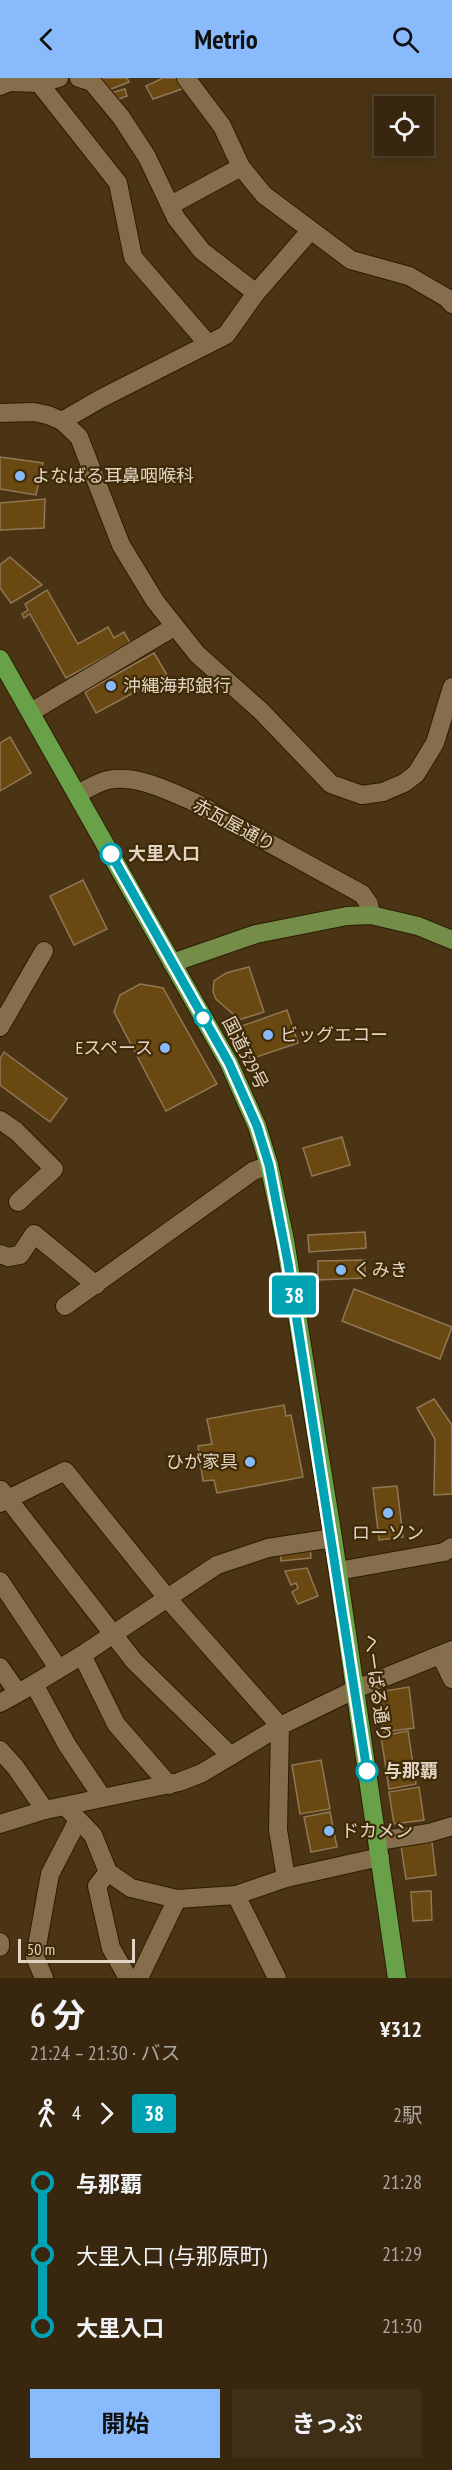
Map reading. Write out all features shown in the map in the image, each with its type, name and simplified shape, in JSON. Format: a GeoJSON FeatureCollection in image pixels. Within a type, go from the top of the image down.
{"type":"FeatureCollection","features":[{"type":"Feature","properties":{"kind":"highway","name":"国道329号"},"geometry":{"type":"LineString","coordinates":[[0,659],[229,1063],[257,1126],[269,1165],[285,1240],[328,1511]]}},
{"type":"Feature","properties":{"kind":"highway","name":"へーばる通り"},"geometry":{"type":"LineString","coordinates":[[328,1511],[397,1978]]}},
{"type":"Feature","properties":{"kind":"main road"},"geometry":{"type":"LineString","coordinates":[[172,963],[256,934],[347,916],[371,915],[418,926],[452,940]]}},
{"type":"Feature","properties":{"kind":"street"},"geometry":{"type":"LineString","coordinates":[[6,82],[39,83],[59,78]]}},
{"type":"Feature","properties":{"kind":"street"},"geometry":{"type":"LineString","coordinates":[[80,78],[92,82],[121,117],[147,157],[176,218],[202,251],[256,293]]}},
{"type":"Feature","properties":{"kind":"street"},"geometry":{"type":"LineString","coordinates":[[186,78],[222,126],[241,167],[264,195],[351,260],[409,276],[447,297],[452,304]]}},
{"type":"Feature","properties":{"kind":"street"},"geometry":{"type":"LineString","coordinates":[[39,83],[117,183],[133,257],[208,344]]}},
{"type":"Feature","properties":{"kind":"street"},"geometry":{"type":"LineString","coordinates":[[171,205],[241,167]]}},
{"type":"Feature","properties":{"kind":"street"},"geometry":{"type":"LineString","coordinates":[[62,421],[100,399],[226,335],[256,293],[310,231]]}},
{"type":"Feature","properties":{"kind":"street"},"geometry":{"type":"LineString","coordinates":[[0,413],[34,412],[62,421],[79,437],[121,544],[155,601],[197,654],[261,711],[315,770],[331,784],[362,795],[383,792],[404,783],[416,774],[435,743],[452,687]]}},
{"type":"Feature","properties":{"kind":"street"},"geometry":{"type":"LineString","coordinates":[[31,712],[174,627]]}},
{"type":"Feature","properties":{"kind":"street","name":"赤瓦屋通り"},"geometry":{"type":"LineString","coordinates":[[78,794],[100,782],[113,779],[165,789],[194,802],[362,894],[369,904],[371,915]]}},
{"type":"Feature","properties":{"kind":"street"},"geometry":{"type":"LineString","coordinates":[[0,1027],[44,951]]}},
{"type":"Feature","properties":{"kind":"street"},"geometry":{"type":"LineString","coordinates":[[0,1120],[16,1131],[54,1169],[18,1202]]}},
{"type":"Feature","properties":{"kind":"street"},"geometry":{"type":"LineString","coordinates":[[65,1306],[253,1171],[269,1165]]}},
{"type":"Feature","properties":{"kind":"street"},"geometry":{"type":"LineString","coordinates":[[0,1254],[8,1257],[20,1255],[34,1234],[96,1285]]}},
{"type":"Feature","properties":{"kind":"street"},"geometry":{"type":"LineString","coordinates":[[231,1756],[134,1661],[2,1497],[65,1471],[168,1599],[280,1726],[278,1830],[286,1878]]}},
{"type":"Feature","properties":{"kind":"street"},"geometry":{"type":"LineString","coordinates":[[0,1703],[82,1655],[217,1565],[268,1548],[333,1538]]}},
{"type":"Feature","properties":{"kind":"street"},"geometry":{"type":"LineString","coordinates":[[338,1571],[444,1552],[452,1546]]}},
{"type":"Feature","properties":{"kind":"street"},"geometry":{"type":"LineString","coordinates":[[0,1581],[58,1668]]}},
{"type":"Feature","properties":{"kind":"street"},"geometry":{"type":"LineString","coordinates":[[0,1824],[45,1810],[169,1785],[202,1773],[280,1726],[356,1689],[447,1653],[452,1679]]}},
{"type":"Feature","properties":{"kind":"street"},"geometry":{"type":"LineString","coordinates":[[82,1655],[116,1724],[169,1785]]}},
{"type":"Feature","properties":{"kind":"street"},"geometry":{"type":"LineString","coordinates":[[0,1667],[18,1693]]}},
{"type":"Feature","properties":{"kind":"street"},"geometry":{"type":"LineString","coordinates":[[34,1684],[67,1745],[102,1797]]}},
{"type":"Feature","properties":{"kind":"street"},"geometry":{"type":"LineString","coordinates":[[0,1750],[16,1768],[45,1810]]}},
{"type":"Feature","properties":{"kind":"street"},"geometry":{"type":"LineString","coordinates":[[65,1806],[93,1835],[108,1872],[131,1888],[177,1899],[236,1895],[452,1826]]}},
{"type":"Feature","properties":{"kind":"street"},"geometry":{"type":"LineString","coordinates":[[44,1978],[35,1957],[50,1874],[78,1820]]}},
{"type":"Feature","properties":{"kind":"street"},"geometry":{"type":"LineString","coordinates":[[108,1872],[97,1886],[111,1948],[128,1978]]}},
{"type":"Feature","properties":{"kind":"street"},"geometry":{"type":"LineString","coordinates":[[236,1895],[277,1978]]}},
{"type":"Feature","properties":{"kind":"street"},"geometry":{"type":"LineString","coordinates":[[139,1978],[177,1899]]}},
{"type":"Feature","properties":{"kind":"street"},"geometry":{"type":"LineString","coordinates":[[0,1942],[0,1947]]}},
{"type":"Feature","properties":{"kind":"building"},"geometry":{"type":"Polygon","coordinates":[[[101,78],[127,78],[129,82],[106,91],[101,78]]]}},
{"type":"Feature","properties":{"kind":"building"},"geometry":{"type":"Polygon","coordinates":[[[163,78],[177,78],[182,89],[153,99],[146,86],[163,78]]]}},
{"type":"Feature","properties":{"kind":"building"},"geometry":{"type":"Polygon","coordinates":[[[125,89],[127,96],[114,101],[111,93],[125,89]]]}},
{"type":"Feature","properties":{"kind":"building","name":"よなばる耳鼻咽喉科"},"geometry":{"type":"Polygon","coordinates":[[[0,457],[43,463],[36,495],[0,489],[0,457]]]}},
{"type":"Feature","properties":{"kind":"building"},"geometry":{"type":"Polygon","coordinates":[[[45,499],[44,528],[0,530],[0,503],[45,499]]]}},
{"type":"Feature","properties":{"kind":"building"},"geometry":{"type":"Polygon","coordinates":[[[10,557],[42,585],[11,603],[0,588],[0,565],[10,557]]]}},
{"type":"Feature","properties":{"kind":"building"},"geometry":{"type":"Polygon","coordinates":[[[47,590],[78,644],[108,627],[114,638],[124,632],[130,643],[66,678],[30,614],[24,618],[22,614],[28,610],[25,604],[47,590]]]}},
{"type":"Feature","properties":{"kind":"building"},"geometry":{"type":"Polygon","coordinates":[[[154,653],[167,675],[96,713],[85,692],[154,653]]]}},
{"type":"Feature","properties":{"kind":"building"},"geometry":{"type":"Polygon","coordinates":[[[10,737],[31,773],[0,791],[0,743],[10,737]]]}},
{"type":"Feature","properties":{"kind":"building"},"geometry":{"type":"Polygon","coordinates":[[[83,880],[107,929],[74,945],[50,896],[83,880]]]}},
{"type":"Feature","properties":{"kind":"building"},"geometry":{"type":"Polygon","coordinates":[[[249,967],[264,1012],[235,1021],[234,1015],[216,999],[213,992],[214,981],[226,973],[249,967]]]}},
{"type":"Feature","properties":{"kind":"building","name":"Eスペース"},"geometry":{"type":"Polygon","coordinates":[[[140,984],[163,988],[217,1084],[166,1111],[114,1012],[120,995],[140,984]]]}},
{"type":"Feature","properties":{"kind":"building","name":"ビッグエコー"},"geometry":{"type":"Polygon","coordinates":[[[287,1010],[298,1043],[250,1059],[239,1027],[287,1010]]]}},
{"type":"Feature","properties":{"kind":"building"},"geometry":{"type":"Polygon","coordinates":[[[4,1052],[67,1099],[50,1122],[0,1085],[0,1059],[4,1052]]]}},
{"type":"Feature","properties":{"kind":"building"},"geometry":{"type":"Polygon","coordinates":[[[342,1137],[350,1165],[312,1176],[303,1148],[342,1137]]]}},
{"type":"Feature","properties":{"kind":"building"},"geometry":{"type":"Polygon","coordinates":[[[365,1232],[366,1248],[309,1252],[308,1235],[365,1232]]]}},
{"type":"Feature","properties":{"kind":"building","name":"くみき"},"geometry":{"type":"Polygon","coordinates":[[[365,1260],[365,1278],[318,1280],[318,1261],[365,1260]]]}},
{"type":"Feature","properties":{"kind":"building"},"geometry":{"type":"Polygon","coordinates":[[[354,1289],[452,1327],[440,1359],[342,1321],[354,1289]]]}},
{"type":"Feature","properties":{"kind":"building"},"geometry":{"type":"Polygon","coordinates":[[[434,1399],[452,1425],[452,1494],[434,1495],[435,1439],[417,1408],[434,1399]]]}},
{"type":"Feature","properties":{"kind":"building","name":"ひが家具"},"geometry":{"type":"Polygon","coordinates":[[[284,1405],[286,1416],[291,1415],[303,1477],[217,1493],[214,1480],[203,1481],[198,1446],[212,1444],[207,1419],[284,1405]]]}},
{"type":"Feature","properties":{"kind":"building","name":"ローソン"},"geometry":{"type":"Polygon","coordinates":[[[397,1486],[403,1537],[379,1540],[373,1488],[397,1486]]]}},
{"type":"Feature","properties":{"kind":"building"},"geometry":{"type":"Polygon","coordinates":[[[310,1546],[311,1558],[281,1561],[280,1550],[310,1546]]]}},
{"type":"Feature","properties":{"kind":"building"},"geometry":{"type":"Polygon","coordinates":[[[307,1568],[318,1596],[298,1604],[292,1592],[298,1588],[296,1583],[291,1585],[285,1571],[307,1568]]]}},
{"type":"Feature","properties":{"kind":"building"},"geometry":{"type":"Polygon","coordinates":[[[409,1687],[414,1728],[384,1732],[378,1692],[409,1687]]]}},
{"type":"Feature","properties":{"kind":"building"},"geometry":{"type":"Polygon","coordinates":[[[408,1731],[416,1784],[389,1789],[381,1736],[408,1731]]]}},
{"type":"Feature","properties":{"kind":"building"},"geometry":{"type":"Polygon","coordinates":[[[321,1760],[330,1809],[300,1814],[292,1765],[321,1760]]]}},
{"type":"Feature","properties":{"kind":"building"},"geometry":{"type":"Polygon","coordinates":[[[419,1787],[424,1820],[394,1824],[389,1792],[419,1787]]]}},
{"type":"Feature","properties":{"kind":"building"},"geometry":{"type":"Polygon","coordinates":[[[330,1812],[337,1847],[311,1852],[304,1817],[330,1812]]]}},
{"type":"Feature","properties":{"kind":"building"},"geometry":{"type":"Polygon","coordinates":[[[432,1842],[436,1875],[406,1879],[401,1846],[432,1842]]]}},
{"type":"Feature","properties":{"kind":"building"},"geometry":{"type":"Polygon","coordinates":[[[431,1891],[432,1920],[413,1921],[411,1892],[431,1891]]]}},
{"type":"Feature","properties":{"kind":"bus line","name":"38"},"geometry":{"type":"LineString","coordinates":[[111,854],[229,1063],[257,1126],[269,1165],[288,1263],[333,1538],[367,1771]]}},
{"type":"Feature","properties":{"kind":"place","name":"よなばる耳鼻咽喉科"},"geometry":{"type":"Point","coordinates":[20,476]}},
{"type":"Feature","properties":{"kind":"place","name":"沖縄海邦銀行"},"geometry":{"type":"Point","coordinates":[111,686]}},
{"type":"Feature","properties":{"kind":"place","name":"大里入口"},"geometry":{"type":"Point","coordinates":[111,854]}},
{"type":"Feature","properties":{"kind":"place","name":"ビッグエコー"},"geometry":{"type":"Point","coordinates":[268,1035]}},
{"type":"Feature","properties":{"kind":"place","name":"Eスペース"},"geometry":{"type":"Point","coordinates":[165,1048]}},
{"type":"Feature","properties":{"kind":"place","name":"くみき"},"geometry":{"type":"Point","coordinates":[341,1270]}},
{"type":"Feature","properties":{"kind":"place","name":"ひが家具"},"geometry":{"type":"Point","coordinates":[250,1462]}},
{"type":"Feature","properties":{"kind":"place","name":"ローソン"},"geometry":{"type":"Point","coordinates":[388,1513]}},
{"type":"Feature","properties":{"kind":"place","name":"与那覇"},"geometry":{"type":"Point","coordinates":[367,1771]}},
{"type":"Feature","properties":{"kind":"place","name":"ドカメン"},"geometry":{"type":"Point","coordinates":[329,1831]}}]}
